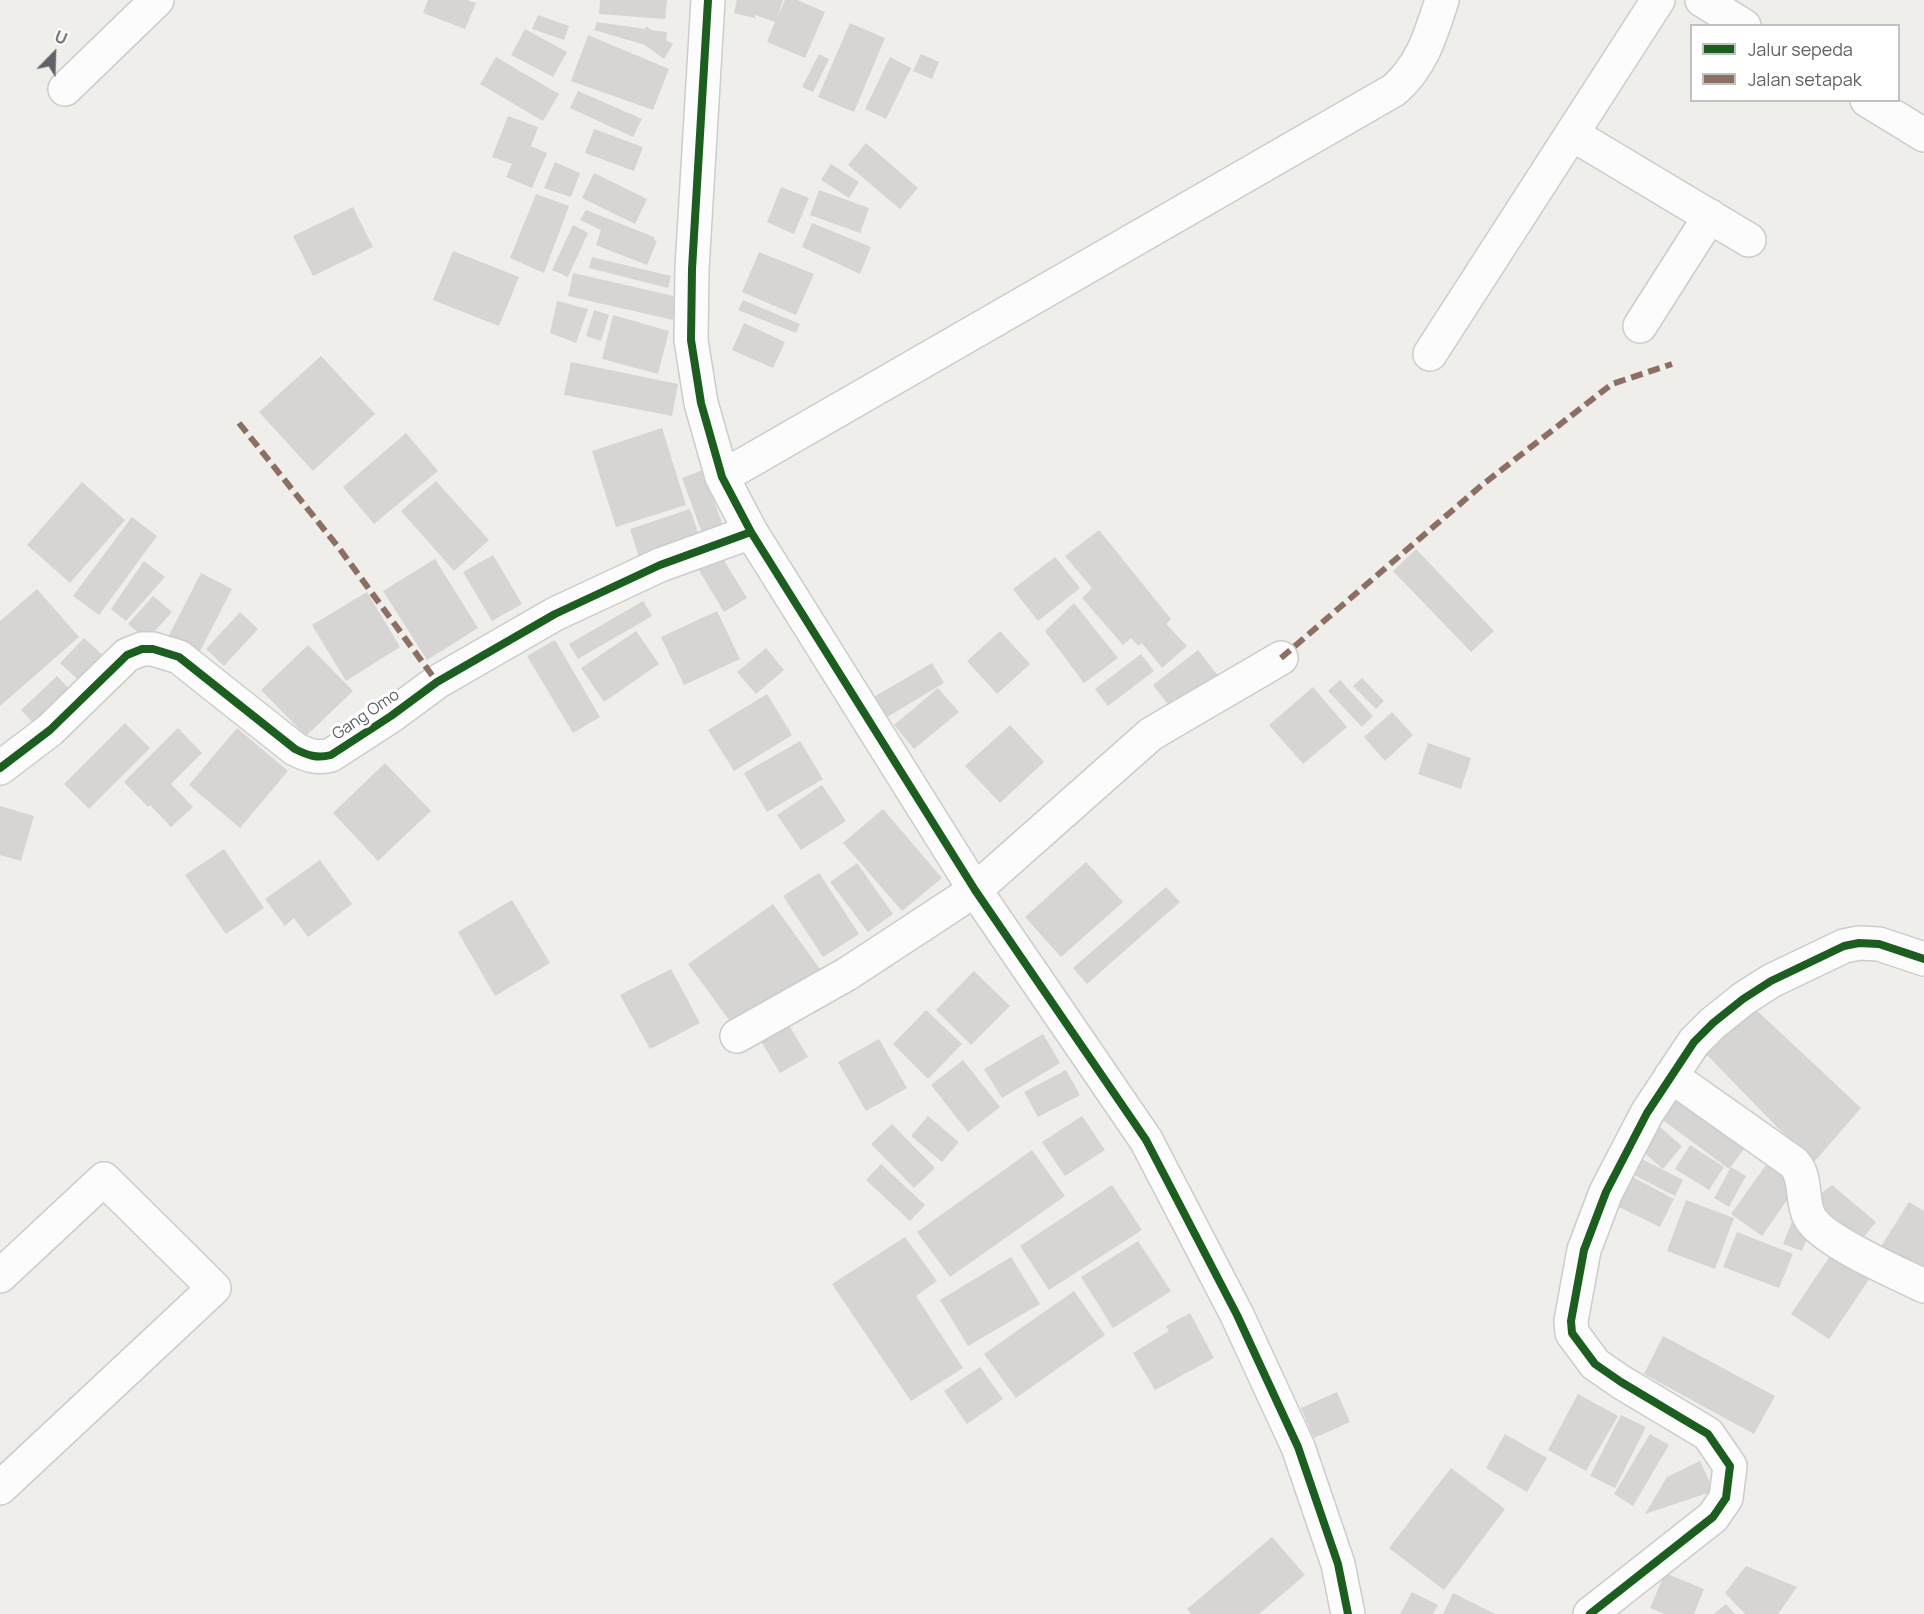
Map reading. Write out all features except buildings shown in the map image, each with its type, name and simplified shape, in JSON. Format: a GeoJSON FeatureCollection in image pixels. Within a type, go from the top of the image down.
{"type":"FeatureCollection","features":[{"type":"Feature","properties":{"kind":"street"},"geometry":{"type":"LineString","coordinates":[[65,89],[157,0]]}},
{"type":"Feature","properties":{"kind":"street"},"geometry":{"type":"LineString","coordinates":[[708,0],[692,269],[691,340],[701,403],[722,477],[751,532],[975,890],[1146,1140],[1237,1316],[1298,1447],[1338,1564],[1348,1614]]}},
{"type":"Feature","properties":{"kind":"street"},"geometry":{"type":"LineString","coordinates":[[722,477],[1394,90],[1404,81],[1427,48],[1442,0]]}},
{"type":"Feature","properties":{"kind":"street"},"geometry":{"type":"LineString","coordinates":[[1430,354],[1658,0]]}},
{"type":"Feature","properties":{"kind":"street"},"geometry":{"type":"LineString","coordinates":[[1702,0],[1741,24]]}},
{"type":"Feature","properties":{"kind":"street"},"geometry":{"type":"LineString","coordinates":[[1870,102],[1924,135]]}},
{"type":"Feature","properties":{"kind":"street"},"geometry":{"type":"LineString","coordinates":[[1572,134],[1749,240]]}},
{"type":"Feature","properties":{"kind":"street"},"geometry":{"type":"LineString","coordinates":[[1640,326],[1710,216]]}},
{"type":"Feature","properties":{"kind":"street","name":"Gang Omo"},"geometry":{"type":"LineString","coordinates":[[0,768],[50,730],[127,655],[142,649],[153,649],[179,657],[295,748],[321,758],[331,755],[391,716],[437,682],[555,614],[660,566],[751,532]]}},
{"type":"Feature","properties":{"kind":"street"},"geometry":{"type":"LineString","coordinates":[[737,1036],[847,974],[975,890],[1151,734],[1281,658]]}},
{"type":"Feature","properties":{"kind":"street"},"geometry":{"type":"LineString","coordinates":[[1590,1614],[1713,1517],[1726,1498],[1730,1466],[1708,1434],[1595,1364],[1572,1333],[1571,1321],[1584,1250],[1606,1192],[1647,1113],[1694,1042],[1743,999],[1771,981],[1832,951],[1859,943],[1879,944],[1924,959]]}},
{"type":"Feature","properties":{"kind":"street"},"geometry":{"type":"LineString","coordinates":[[1671,1076],[1794,1163],[1801,1173],[1808,1215],[1822,1231],[1839,1243],[1924,1286]]}},
{"type":"Feature","properties":{"kind":"street"},"geometry":{"type":"LineString","coordinates":[[0,1276],[104,1179],[214,1288],[0,1488]]}},
{"type":"Feature","properties":{"kind":"marked path"},"geometry":{"type":"LineString","coordinates":[[1281,658],[1482,485],[1612,384],[1672,364]]}},
{"type":"Feature","properties":{"kind":"marked path"},"geometry":{"type":"LineString","coordinates":[[239,423],[339,548],[437,682]]}},
{"type":"Feature","properties":{"kind":"cycle path"},"geometry":{"type":"LineString","coordinates":[[708,0],[692,269],[691,340],[701,403],[722,477],[751,532],[975,890],[1146,1140],[1237,1315],[1298,1447],[1338,1564],[1348,1614]]}},
{"type":"Feature","properties":{"kind":"cycle path"},"geometry":{"type":"LineString","coordinates":[[0,768],[50,730],[127,655],[142,649],[153,649],[179,657],[295,749],[312,756],[331,755],[391,716],[437,682],[555,614],[660,565],[751,532]]}},
{"type":"Feature","properties":{"kind":"cycle path"},"geometry":{"type":"LineString","coordinates":[[1590,1614],[1713,1517],[1726,1498],[1730,1466],[1708,1434],[1595,1364],[1572,1333],[1571,1321],[1584,1250],[1606,1192],[1647,1113],[1694,1042],[1743,999],[1771,981],[1844,946],[1859,943],[1879,944],[1924,959]]}}]}
